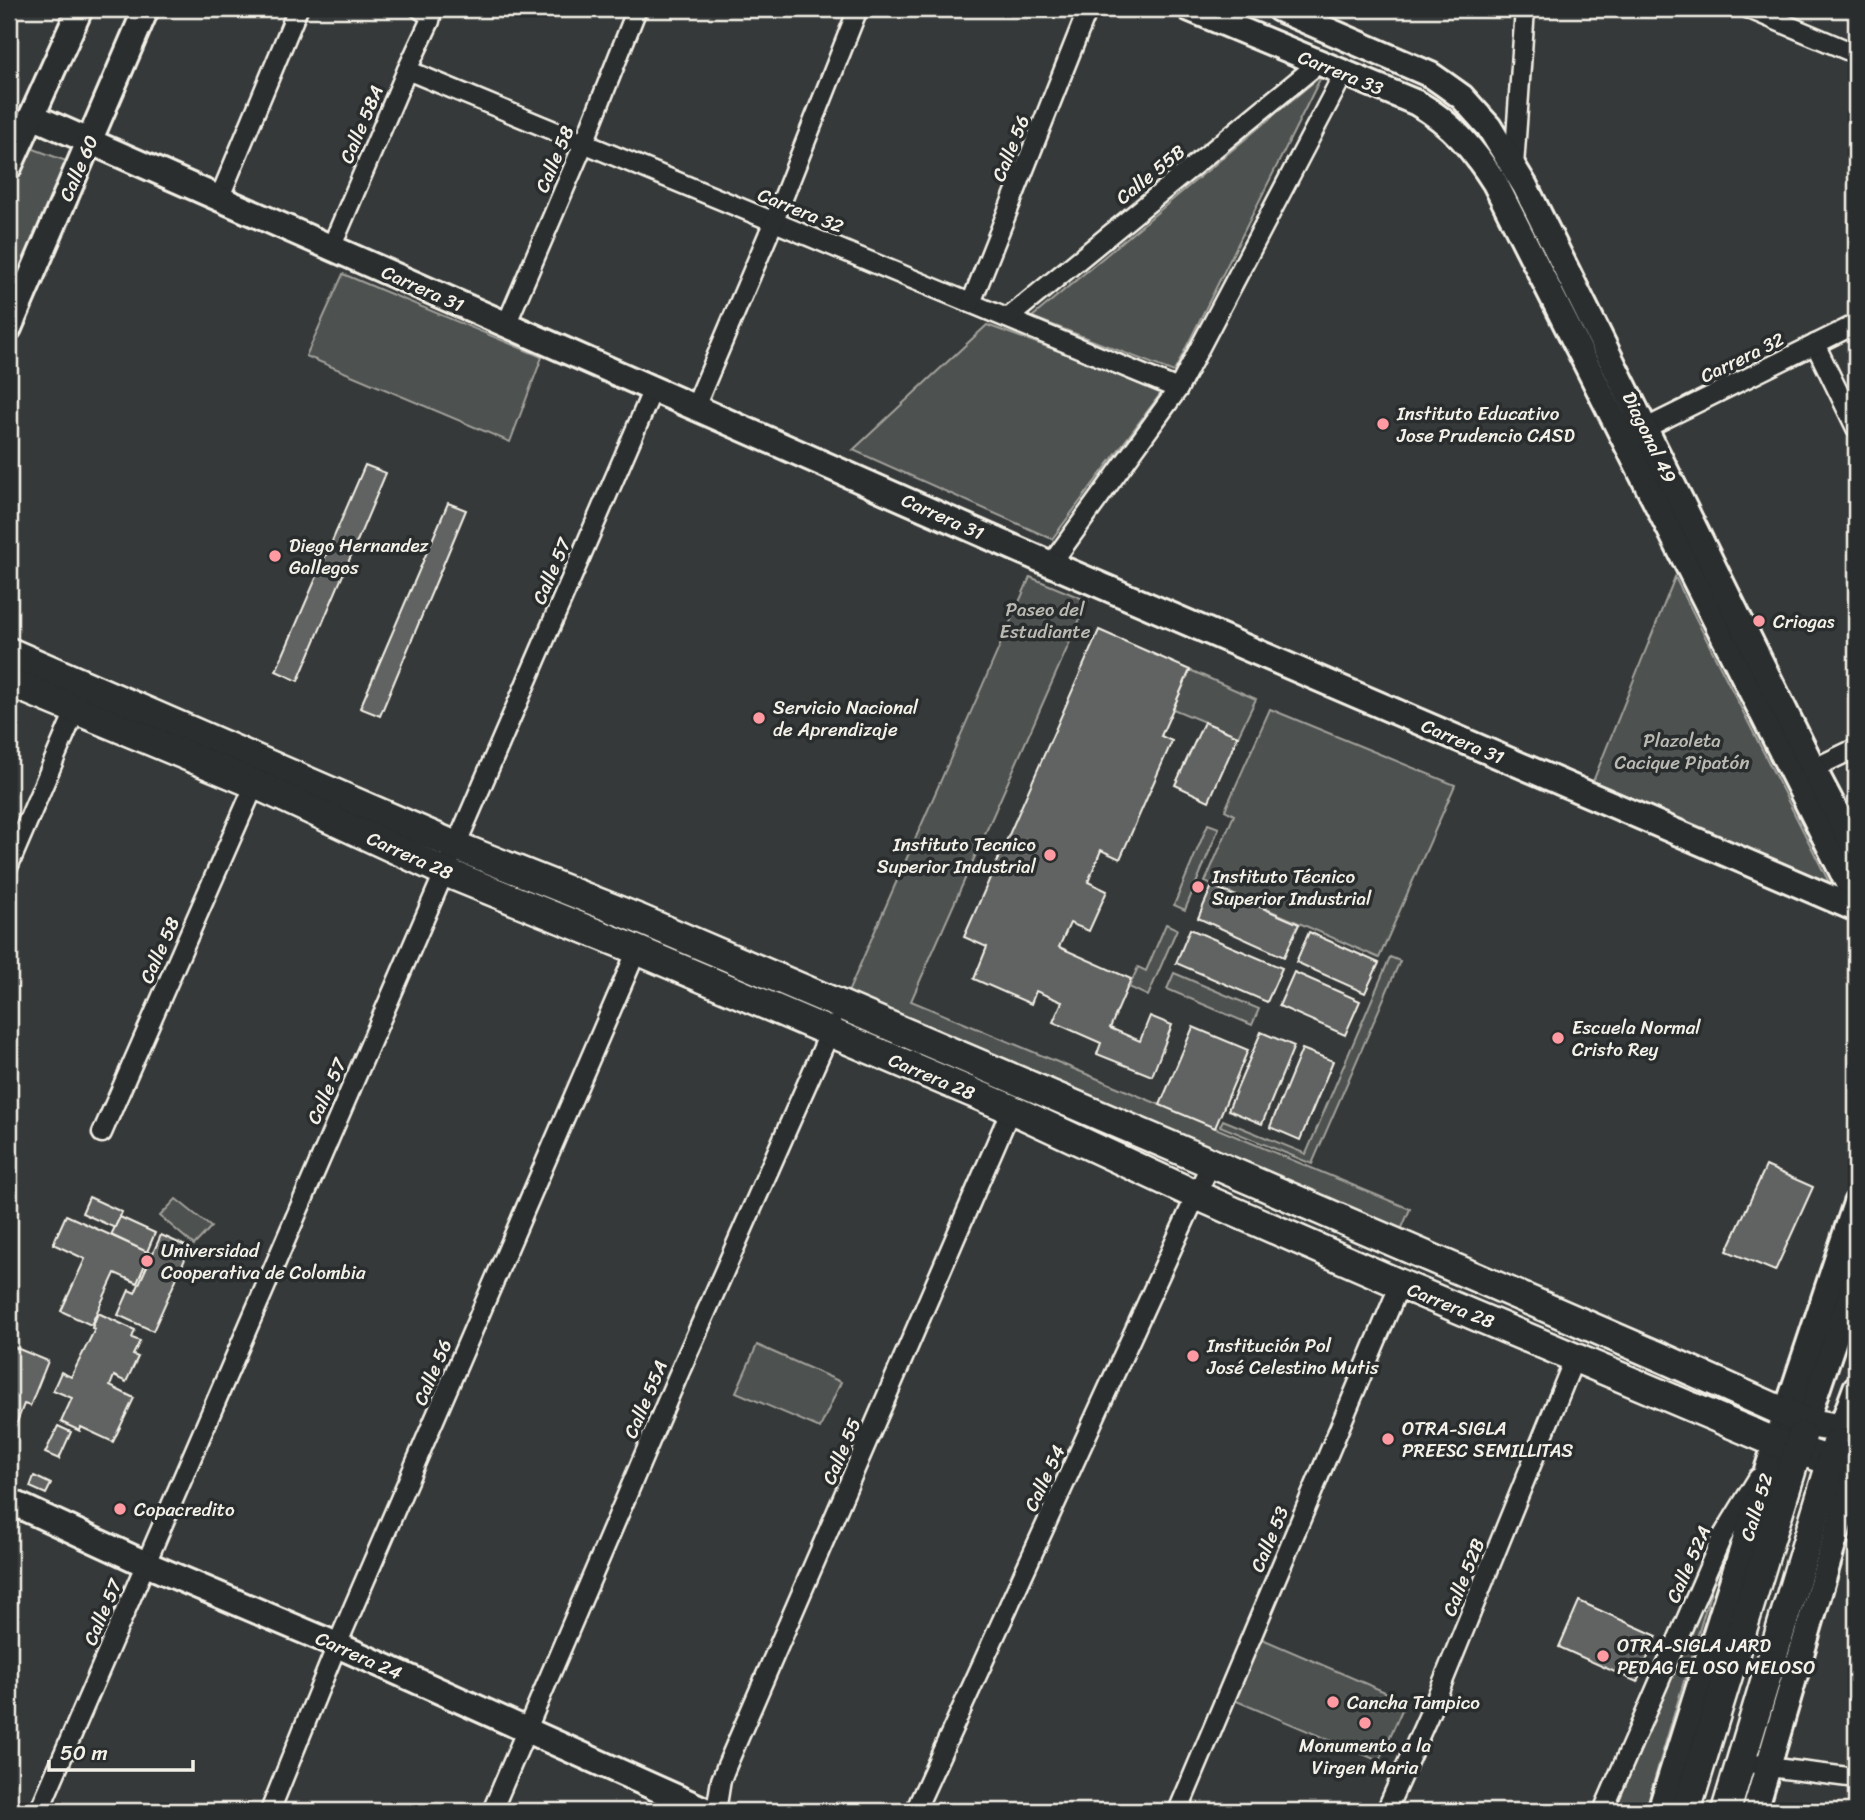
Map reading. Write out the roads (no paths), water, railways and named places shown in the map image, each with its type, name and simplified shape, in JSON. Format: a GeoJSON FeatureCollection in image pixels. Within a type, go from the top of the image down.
{"type":"FeatureCollection","features":[{"type":"Feature","properties":{"kind":"main road","name":"Carrera 28"},"geometry":{"type":"LineString","coordinates":[[9,652],[451,859],[637,950],[1011,1109],[1196,1195],[1575,1357],[1782,1450],[1848,1465]]}},
{"type":"Feature","properties":{"kind":"main road","name":"Carrera 28"},"geometry":{"type":"LineString","coordinates":[[9,682],[255,784],[451,859],[637,918],[1651,1352],[1796,1418],[1848,1432]]}},
{"type":"Feature","properties":{"kind":"main road","name":"Calle 52"},"geometry":{"type":"LineString","coordinates":[[1686,1811],[1782,1450],[1796,1418]]}},
{"type":"Feature","properties":{"kind":"main road"},"geometry":{"type":"LineString","coordinates":[[1726,1811],[1755,1764],[1848,1465],[1848,1432]]}},
{"type":"Feature","properties":{"kind":"street"},"geometry":{"type":"LineString","coordinates":[[9,167],[80,9]]}},
{"type":"Feature","properties":{"kind":"street","name":"Calle 60"},"geometry":{"type":"LineString","coordinates":[[9,328],[146,9]]}},
{"type":"Feature","properties":{"kind":"street"},"geometry":{"type":"LineString","coordinates":[[219,199],[298,9]]}},
{"type":"Feature","properties":{"kind":"street","name":"Calle 58"},"geometry":{"type":"LineString","coordinates":[[506,325],[584,143],[637,9]]}},
{"type":"Feature","properties":{"kind":"street"},"geometry":{"type":"LineString","coordinates":[[695,407],[774,221],[858,9]]}},
{"type":"Feature","properties":{"kind":"street","name":"Calle 56"},"geometry":{"type":"LineString","coordinates":[[971,303],[1088,9]]}},
{"type":"Feature","properties":{"kind":"street","name":"Carrera 33"},"geometry":{"type":"LineString","coordinates":[[1190,9],[1417,103],[1449,124],[1478,156]]}},
{"type":"Feature","properties":{"kind":"street"},"geometry":{"type":"LineString","coordinates":[[1514,166],[1524,9]]}},
{"type":"Feature","properties":{"kind":"street"},"geometry":{"type":"LineString","coordinates":[[1749,9],[1856,54]]}},
{"type":"Feature","properties":{"kind":"street"},"geometry":{"type":"LineString","coordinates":[[1280,46],[1290,36],[1290,11]]}},
{"type":"Feature","properties":{"kind":"street","name":"Carrera 33"},"geometry":{"type":"LineString","coordinates":[[1290,11],[1444,84],[1475,111],[1514,166]]}},
{"type":"Feature","properties":{"kind":"street","name":"Calle 58A"},"geometry":{"type":"LineString","coordinates":[[331,248],[407,70],[426,12]]}},
{"type":"Feature","properties":{"kind":"street"},"geometry":{"type":"LineString","coordinates":[[1319,63],[1323,49],[1337,34]]}},
{"type":"Feature","properties":{"kind":"street","name":"Calle 55B"},"geometry":{"type":"LineString","coordinates":[[1008,318],[1319,63]]}},
{"type":"Feature","properties":{"kind":"street","name":"Carrera 32"},"geometry":{"type":"LineString","coordinates":[[407,70],[1178,389]]}},
{"type":"Feature","properties":{"kind":"street"},"geometry":{"type":"LineString","coordinates":[[1051,564],[1178,389],[1344,73]]}},
{"type":"Feature","properties":{"kind":"street","name":"Carrera 31"},"geometry":{"type":"LineString","coordinates":[[32,116],[1051,564],[1856,909]]}},
{"type":"Feature","properties":{"kind":"street","name":"Diagonal 49"},"geometry":{"type":"LineString","coordinates":[[1478,156],[1495,183],[1804,773],[1856,850]]}},
{"type":"Feature","properties":{"kind":"street","name":"Diagonal 49"},"geometry":{"type":"LineString","coordinates":[[1514,166],[1646,428],[1804,773],[1856,899]]}},
{"type":"Feature","properties":{"kind":"street","name":"Carrera 32"},"geometry":{"type":"LineString","coordinates":[[1646,428],[1856,324]]}},
{"type":"Feature","properties":{"kind":"street"},"geometry":{"type":"LineString","coordinates":[[1815,344],[1856,428]]}},
{"type":"Feature","properties":{"kind":"street","name":"Calle 57"},"geometry":{"type":"LineString","coordinates":[[39,1811],[653,389]]}},
{"type":"Feature","properties":{"kind":"street"},"geometry":{"type":"LineString","coordinates":[[9,865],[76,709]]}},
{"type":"Feature","properties":{"kind":"street"},"geometry":{"type":"LineString","coordinates":[[1804,773],[1856,748]]}},
{"type":"Feature","properties":{"kind":"street","name":"Calle 58"},"geometry":{"type":"LineString","coordinates":[[102,1133],[255,784]]}},
{"type":"Feature","properties":{"kind":"street","name":"Calle 56"},"geometry":{"type":"LineString","coordinates":[[270,1811],[337,1645],[637,950]]}},
{"type":"Feature","properties":{"kind":"street","name":"Calle 55A"},"geometry":{"type":"LineString","coordinates":[[492,1811],[677,1378],[842,1006]]}},
{"type":"Feature","properties":{"kind":"street","name":"Calle 55"},"geometry":{"type":"LineString","coordinates":[[716,1811],[721,1780],[727,1765],[1011,1109]]}},
{"type":"Feature","properties":{"kind":"street","name":"Calle 54"},"geometry":{"type":"LineString","coordinates":[[915,1811],[1211,1163]]}},
{"type":"Feature","properties":{"kind":"street","name":"Calle 52"},"geometry":{"type":"LineString","coordinates":[[1796,1418],[1850,1260],[1856,1203]]}},
{"type":"Feature","properties":{"kind":"street","name":"Calle 53"},"geometry":{"type":"LineString","coordinates":[[1178,1811],[1400,1284]]}},
{"type":"Feature","properties":{"kind":"street","name":"Calle 52B"},"geometry":{"type":"LineString","coordinates":[[1386,1811],[1435,1701],[1575,1357]]}},
{"type":"Feature","properties":{"kind":"street"},"geometry":{"type":"LineString","coordinates":[[1848,1432],[1856,1388]]}},
{"type":"Feature","properties":{"kind":"street","name":"Calle 52"},"geometry":{"type":"LineString","coordinates":[[1660,1811],[1782,1450]]}},
{"type":"Feature","properties":{"kind":"street","name":"Calle 52A"},"geometry":{"type":"LineString","coordinates":[[1603,1811],[1721,1537],[1782,1450]]}},
{"type":"Feature","properties":{"kind":"street","name":"Carrera 24"},"geometry":{"type":"LineString","coordinates":[[9,1501],[707,1811]]}},
{"type":"Feature","properties":{"kind":"street"},"geometry":{"type":"LineString","coordinates":[[1755,1811],[1755,1764],[1856,1778]]}},
{"type":"Feature","properties":{"kind":"place","name":"Instituto Educativo Jose Prudencio CASD"},"geometry":{"type":"Point","coordinates":[1383,424]}},
{"type":"Feature","properties":{"kind":"place","name":"Diego Hernandez Gallegos"},"geometry":{"type":"Point","coordinates":[275,556]}},
{"type":"Feature","properties":{"kind":"place","name":"Criogas"},"geometry":{"type":"Point","coordinates":[1759,621]}},
{"type":"Feature","properties":{"kind":"place","name":"Servicio Nacional de Aprendizaje"},"geometry":{"type":"Point","coordinates":[759,718]}},
{"type":"Feature","properties":{"kind":"place","name":"Instituto Tecnico Superior Industrial"},"geometry":{"type":"Point","coordinates":[1050,855]}},
{"type":"Feature","properties":{"kind":"place","name":"Instituto Técnico Superior Industrial"},"geometry":{"type":"Point","coordinates":[1198,887]}},
{"type":"Feature","properties":{"kind":"place","name":"Escuela Normal Cristo Rey"},"geometry":{"type":"Point","coordinates":[1558,1038]}},
{"type":"Feature","properties":{"kind":"place","name":"Universidad Cooperativa de Colombia"},"geometry":{"type":"Point","coordinates":[147,1261]}},
{"type":"Feature","properties":{"kind":"place","name":"Institución Pol José Celestino Mutis"},"geometry":{"type":"Point","coordinates":[1193,1356]}},
{"type":"Feature","properties":{"kind":"place","name":"OTRA-SIGLA PREESC SEMILLITAS"},"geometry":{"type":"Point","coordinates":[1388,1439]}},
{"type":"Feature","properties":{"kind":"place","name":"Copacredito"},"geometry":{"type":"Point","coordinates":[120,1509]}},
{"type":"Feature","properties":{"kind":"place","name":"OTRA-SIGLA JARD PEDAG EL OSO MELOSO"},"geometry":{"type":"Point","coordinates":[1603,1656]}},
{"type":"Feature","properties":{"kind":"place","name":"Cancha Tampico"},"geometry":{"type":"Point","coordinates":[1333,1702]}},
{"type":"Feature","properties":{"kind":"place","name":"Monumento a la Virgen Maria"},"geometry":{"type":"Point","coordinates":[1365,1723]}},
{"type":"Feature","properties":{"kind":"park label","name":"Paseo del Estudiante"},"geometry":{"type":"Point","coordinates":[1045,620]}},
{"type":"Feature","properties":{"kind":"park label","name":"Plazoleta Cacique Pipatón"},"geometry":{"type":"Point","coordinates":[1682,751]}}]}
